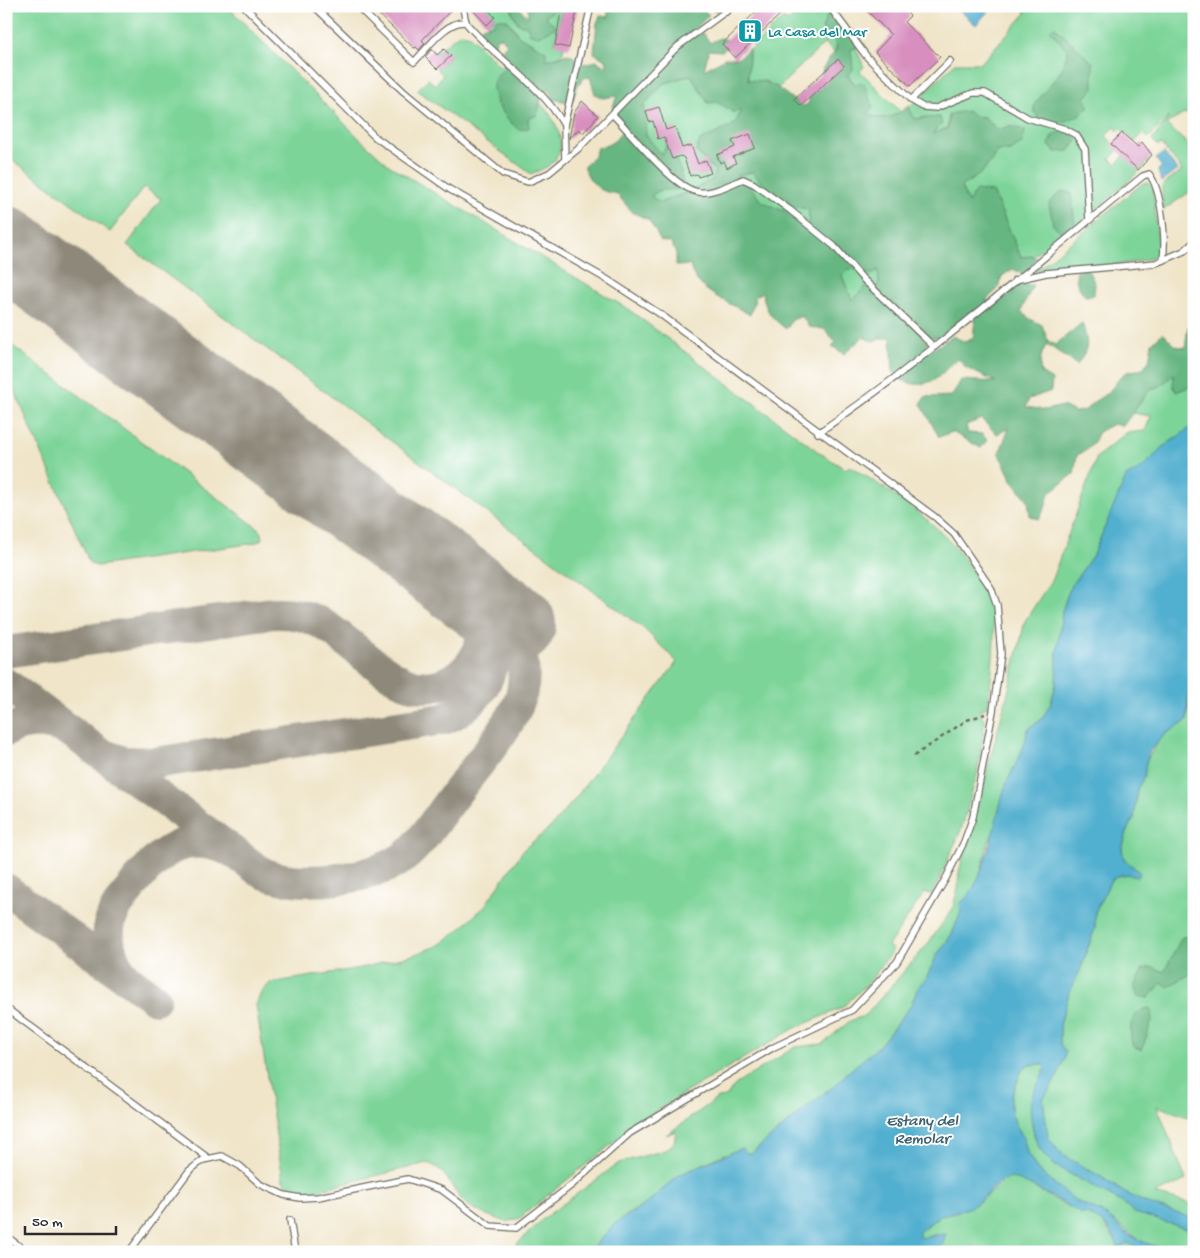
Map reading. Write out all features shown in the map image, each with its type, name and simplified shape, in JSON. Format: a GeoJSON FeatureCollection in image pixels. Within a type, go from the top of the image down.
{"type":"FeatureCollection","features":[{"type":"Feature","properties":{"kind":"lane"},"geometry":{"type":"LineString","coordinates":[[129,1252],[183,1178],[195,1166],[208,1158],[222,1156],[230,1159],[260,1184],[284,1195],[300,1198],[318,1197],[408,1178],[442,1190],[490,1226],[516,1228],[573,1184],[630,1133],[774,1048],[852,1010],[897,962],[964,842],[973,817],[993,711],[1001,654],[1001,628],[998,606],[981,571],[954,534],[935,517],[818,433],[660,314],[608,280],[449,189],[375,138],[244,6]]}},
{"type":"Feature","properties":{"kind":"lane"},"geometry":{"type":"LineString","coordinates":[[314,6],[403,91],[503,174],[528,182],[549,173],[613,115],[677,47],[733,6]]}},
{"type":"Feature","properties":{"kind":"lane"},"geometry":{"type":"LineString","coordinates":[[357,6],[414,62],[450,26],[459,22],[466,22]]}},
{"type":"Feature","properties":{"kind":"lane"},"geometry":{"type":"LineString","coordinates":[[462,6],[466,22],[535,88],[556,111],[564,125]]}},
{"type":"Feature","properties":{"kind":"lane"},"geometry":{"type":"LineString","coordinates":[[565,159],[564,125],[591,6]]}},
{"type":"Feature","properties":{"kind":"lane"},"geometry":{"type":"LineString","coordinates":[[719,6],[726,12]]}},
{"type":"Feature","properties":{"kind":"lane"},"geometry":{"type":"LineString","coordinates":[[829,6],[867,57],[911,100],[923,107],[936,108],[974,93],[985,93],[1028,118],[1065,129],[1076,135],[1085,149],[1089,220]]}},
{"type":"Feature","properties":{"kind":"lane"},"geometry":{"type":"LineString","coordinates":[[911,100],[950,61]]}},
{"type":"Feature","properties":{"kind":"lane"},"geometry":{"type":"LineString","coordinates":[[613,115],[663,169],[686,188],[700,192],[743,179],[754,184],[790,210],[834,246],[864,279],[933,346]]}},
{"type":"Feature","properties":{"kind":"lane"},"geometry":{"type":"LineString","coordinates":[[818,433],[850,411],[1143,176],[1149,174],[1156,183],[1159,198],[1163,260]]}},
{"type":"Feature","properties":{"kind":"lane"},"geometry":{"type":"LineString","coordinates":[[1015,280],[1046,273],[1156,263],[1184,250],[1194,242]]}},
{"type":"Feature","properties":{"kind":"lane"},"geometry":{"type":"LineString","coordinates":[[6,1008],[208,1158]]}},
{"type":"Feature","properties":{"kind":"lane"},"geometry":{"type":"LineString","coordinates":[[290,1220],[296,1252]]}},
{"type":"Feature","properties":{"kind":"lane"},"geometry":{"type":"LineString","coordinates":[[6,1236],[27,1252]]}},
{"type":"Feature","properties":{"kind":"path"},"geometry":{"type":"LineString","coordinates":[[914,756],[967,720],[993,711]]}},
{"type":"Feature","properties":{"kind":"green space"},"geometry":{"type":"Polygon","coordinates":[[[6,6],[227,6],[361,140],[390,166],[628,309],[820,453],[845,469],[850,466],[921,515],[937,528],[965,560],[990,602],[994,634],[988,706],[979,711],[985,721],[977,775],[961,830],[932,895],[925,892],[888,946],[893,950],[870,981],[842,1008],[795,1028],[683,1094],[638,1123],[520,1218],[506,1222],[473,1209],[459,1197],[440,1170],[427,1163],[310,1192],[294,1190],[288,1187],[283,1180],[256,1005],[261,993],[270,983],[361,968],[413,955],[439,945],[458,931],[484,907],[524,849],[550,828],[574,800],[677,662],[643,628],[127,245],[161,199],[144,187],[110,232],[6,155],[6,6]]]}},
{"type":"Feature","properties":{"kind":"green space"},"geometry":{"type":"Polygon","coordinates":[[[484,6],[512,6],[512,12],[518,24],[552,12],[551,6],[562,6],[555,44],[564,47],[562,55],[546,60],[537,46],[519,36],[512,25],[487,25],[495,17],[484,6]]]}},
{"type":"Feature","properties":{"kind":"green space"},"geometry":{"type":"Polygon","coordinates":[[[513,6],[517,6],[528,17],[528,6],[551,6],[552,12],[545,16],[556,27],[539,36],[530,34],[527,26],[519,24],[512,12],[513,6]]]}},
{"type":"Feature","properties":{"kind":"green space"},"geometry":{"type":"Polygon","coordinates":[[[606,6],[726,6],[718,12],[708,7],[700,7],[709,15],[693,31],[689,32],[704,34],[710,43],[720,38],[728,40],[729,46],[722,51],[709,50],[704,70],[725,58],[739,58],[749,48],[748,80],[767,83],[804,106],[808,104],[814,87],[821,80],[823,68],[836,51],[837,46],[831,35],[822,29],[828,14],[838,15],[849,31],[860,38],[865,45],[851,49],[853,70],[847,75],[855,84],[864,83],[873,107],[868,114],[885,118],[898,113],[908,106],[915,119],[940,117],[942,124],[932,134],[948,128],[949,114],[967,111],[975,117],[984,117],[998,130],[1009,126],[1025,130],[1023,143],[1010,151],[997,151],[982,172],[961,186],[968,203],[976,190],[993,192],[1021,257],[1033,256],[1041,262],[1036,272],[1023,275],[1013,269],[1002,276],[997,290],[985,301],[1002,300],[1009,295],[1012,283],[1033,285],[1021,311],[1030,319],[1042,325],[1048,341],[1055,345],[1082,323],[1087,345],[1077,365],[1047,344],[1041,357],[1040,368],[1041,373],[1052,380],[1051,391],[1029,399],[1026,407],[1045,410],[1063,406],[1075,412],[1086,410],[1112,389],[1124,374],[1134,370],[1141,370],[1149,361],[1152,343],[1163,333],[1176,346],[1185,348],[1188,327],[1194,327],[1194,385],[1176,392],[1173,385],[1174,374],[1160,386],[1150,389],[1123,426],[1113,424],[1098,432],[1090,446],[1077,455],[1074,474],[1049,493],[1045,508],[1039,519],[1030,516],[1028,500],[1013,482],[999,454],[1009,428],[997,434],[981,419],[966,425],[968,433],[982,434],[987,440],[981,448],[952,432],[939,437],[921,404],[925,397],[952,396],[961,380],[996,382],[966,368],[959,359],[934,380],[922,384],[912,384],[902,380],[893,373],[891,337],[872,341],[863,337],[844,354],[832,346],[836,342],[824,329],[809,327],[802,316],[792,320],[786,329],[767,309],[763,292],[756,296],[750,315],[706,289],[693,274],[690,265],[676,266],[676,253],[671,243],[661,241],[649,220],[632,212],[616,193],[600,189],[588,177],[584,166],[594,156],[597,148],[613,142],[623,128],[613,113],[613,106],[617,96],[603,98],[595,94],[590,77],[583,78],[578,85],[572,102],[554,100],[550,90],[543,92],[537,115],[528,119],[529,128],[519,130],[507,117],[496,100],[493,92],[493,83],[504,70],[502,50],[507,44],[502,37],[496,38],[495,46],[487,45],[479,35],[482,27],[494,24],[496,19],[506,19],[519,36],[546,51],[546,60],[568,54],[574,57],[579,65],[597,61],[606,67],[607,61],[594,53],[597,23],[600,16],[609,17],[606,6]],[[691,75],[663,84],[644,105],[646,135],[662,155],[668,142],[681,172],[683,189],[660,190],[651,196],[660,203],[693,190],[713,179],[715,171],[696,151],[700,141],[735,124],[741,111],[733,112],[717,102],[708,103],[691,75]],[[752,172],[738,175],[734,182],[747,183],[761,201],[786,212],[799,226],[808,226],[809,209],[788,206],[776,198],[752,172]],[[849,269],[842,276],[852,300],[868,284],[877,287],[879,283],[878,269],[874,274],[870,274],[849,269]],[[976,311],[972,315],[966,313],[952,330],[942,336],[929,337],[920,335],[927,342],[926,349],[935,348],[953,336],[965,342],[973,338],[976,311]]]}},
{"type":"Feature","properties":{"kind":"green space"},"geometry":{"type":"Polygon","coordinates":[[[792,6],[821,6],[828,14],[822,29],[835,42],[836,49],[834,53],[825,43],[778,88],[765,81],[748,81],[749,51],[783,18],[788,22],[797,12],[792,6]]]}},
{"type":"Feature","properties":{"kind":"green space"},"geometry":{"type":"Polygon","coordinates":[[[1019,6],[1194,6],[1194,121],[1186,113],[1166,124],[1194,150],[1194,189],[1163,210],[1162,186],[1182,170],[1161,144],[1158,146],[1152,140],[1171,115],[1148,138],[1143,133],[1135,142],[1121,129],[1119,131],[1114,127],[1106,136],[1118,150],[1110,159],[1116,164],[1124,156],[1150,157],[1144,167],[1089,216],[1033,256],[1021,257],[993,192],[968,203],[961,186],[982,172],[997,151],[1010,151],[1010,126],[998,130],[984,117],[949,114],[947,128],[930,135],[942,124],[926,117],[915,119],[908,106],[913,104],[955,63],[981,63],[1026,13],[1019,6]]]}},
{"type":"Feature","properties":{"kind":"green space"},"geometry":{"type":"Polygon","coordinates":[[[1055,27],[1093,63],[1093,89],[1085,98],[1089,106],[1079,115],[1062,122],[1042,124],[1034,111],[1034,105],[1061,71],[1068,51],[1050,30],[1055,27]]]}},
{"type":"Feature","properties":{"kind":"green space"},"geometry":{"type":"Polygon","coordinates":[[[460,33],[470,36],[504,70],[496,104],[512,124],[537,115],[540,103],[550,115],[558,132],[560,148],[558,156],[550,165],[531,174],[417,90],[428,79],[435,85],[443,75],[437,69],[451,56],[444,49],[437,55],[435,53],[460,33]]]}},
{"type":"Feature","properties":{"kind":"green space"},"geometry":{"type":"Polygon","coordinates":[[[856,48],[864,67],[860,71],[901,112],[897,115],[885,118],[868,114],[855,84],[847,74],[852,70],[850,49],[856,48]]]}},
{"type":"Feature","properties":{"kind":"green space"},"geometry":{"type":"Polygon","coordinates":[[[691,75],[708,103],[717,102],[733,112],[741,110],[736,124],[700,141],[696,152],[715,171],[713,179],[693,190],[659,203],[650,196],[660,190],[682,189],[681,172],[668,143],[662,155],[644,135],[644,105],[663,84],[691,75]]]}},
{"type":"Feature","properties":{"kind":"green space"},"geometry":{"type":"Polygon","coordinates":[[[1060,131],[1069,131],[1077,141],[1069,151],[1055,152],[1049,145],[1052,136],[1060,131]]]}},
{"type":"Feature","properties":{"kind":"green space"},"geometry":{"type":"Polygon","coordinates":[[[752,172],[788,206],[809,209],[808,226],[799,226],[786,212],[761,201],[747,183],[734,183],[738,175],[752,172]]]}},
{"type":"Feature","properties":{"kind":"green space"},"geometry":{"type":"Polygon","coordinates":[[[1143,183],[1148,183],[1153,188],[1159,254],[1149,259],[1135,262],[1037,270],[1143,183]]]}},
{"type":"Feature","properties":{"kind":"green space"},"geometry":{"type":"Polygon","coordinates":[[[1062,191],[1071,193],[1076,231],[1062,232],[1053,225],[1049,203],[1062,191]]]}},
{"type":"Feature","properties":{"kind":"green space"},"geometry":{"type":"Polygon","coordinates":[[[878,268],[879,283],[877,287],[867,285],[852,300],[842,276],[849,269],[878,268]]]}},
{"type":"Feature","properties":{"kind":"green space"},"geometry":{"type":"Polygon","coordinates":[[[1077,270],[1088,270],[1095,284],[1094,295],[1085,296],[1077,281],[1077,270]]]}},
{"type":"Feature","properties":{"kind":"green space"},"geometry":{"type":"Polygon","coordinates":[[[6,341],[259,529],[262,533],[262,539],[255,543],[97,566],[90,564],[6,371],[6,341]]]}},
{"type":"Feature","properties":{"kind":"green space"},"geometry":{"type":"Polygon","coordinates":[[[1175,373],[1186,387],[1194,385],[1194,425],[1163,447],[1121,491],[1093,555],[1070,588],[1062,611],[1057,653],[1056,684],[1051,703],[1042,719],[1027,730],[1027,739],[1003,795],[995,829],[989,841],[980,875],[952,934],[937,955],[926,979],[918,988],[910,1007],[879,1046],[834,1087],[752,1153],[725,1154],[679,1175],[646,1204],[628,1214],[598,1241],[590,1252],[509,1252],[544,1218],[619,1163],[665,1150],[674,1143],[676,1131],[666,1135],[718,1098],[726,1097],[735,1085],[795,1047],[822,1044],[850,1021],[866,1015],[927,945],[952,910],[958,889],[959,872],[1009,689],[1025,621],[1052,579],[1097,457],[1126,433],[1145,431],[1151,416],[1133,413],[1150,389],[1160,386],[1175,373]]]}},
{"type":"Feature","properties":{"kind":"green space"},"geometry":{"type":"Polygon","coordinates":[[[1194,686],[1194,1119],[1157,1106],[1186,1180],[1155,1194],[1194,1205],[1194,1219],[1148,1204],[1125,1193],[1061,1154],[1052,1145],[1048,1137],[1043,1100],[1065,1051],[1060,1044],[1060,1025],[1069,993],[1079,973],[1095,928],[1095,912],[1110,882],[1116,876],[1127,874],[1137,877],[1137,870],[1124,859],[1122,850],[1128,828],[1134,818],[1137,789],[1144,777],[1146,762],[1159,740],[1171,730],[1187,721],[1186,716],[1189,713],[1188,698],[1194,686]]]}},
{"type":"Feature","properties":{"kind":"green space"},"geometry":{"type":"Polygon","coordinates":[[[1192,936],[1194,972],[1168,987],[1162,983],[1148,998],[1138,996],[1134,987],[1143,969],[1151,967],[1164,972],[1182,937],[1192,936]]]}},
{"type":"Feature","properties":{"kind":"green space"},"geometry":{"type":"Polygon","coordinates":[[[1150,1008],[1153,1017],[1142,1050],[1133,1047],[1131,1041],[1132,1022],[1138,1013],[1150,1008]]]}},
{"type":"Feature","properties":{"kind":"green space"},"geometry":{"type":"Polygon","coordinates":[[[1043,1064],[1045,1067],[1035,1099],[1032,1119],[1032,1129],[1041,1151],[1054,1165],[1123,1203],[1135,1213],[1194,1231],[1194,1252],[1171,1252],[1141,1241],[1104,1214],[1076,1201],[1038,1171],[1027,1153],[1023,1137],[1015,1123],[1011,1110],[1011,1097],[1022,1070],[1028,1065],[1043,1064]]]}},
{"type":"Feature","properties":{"kind":"green space"},"geometry":{"type":"Polygon","coordinates":[[[1008,1178],[1017,1178],[1061,1203],[1102,1221],[1116,1241],[1123,1245],[1127,1243],[1147,1252],[942,1252],[940,1248],[944,1243],[936,1234],[924,1238],[919,1237],[918,1232],[941,1216],[956,1213],[976,1204],[1008,1178]]]}},
{"type":"Feature","properties":{"kind":"water"},"geometry":{"type":"Polygon","coordinates":[[[955,6],[987,6],[990,9],[976,25],[955,6]]]}},
{"type":"Feature","properties":{"kind":"water"},"geometry":{"type":"Polygon","coordinates":[[[1164,153],[1177,170],[1161,182],[1158,170],[1162,167],[1156,159],[1164,153]]]}},
{"type":"Feature","properties":{"kind":"water","name":"Estany del Remolar"},"geometry":{"type":"Polygon","coordinates":[[[1194,425],[1194,675],[1192,678],[1194,686],[1188,698],[1187,721],[1165,734],[1150,751],[1144,777],[1137,789],[1134,818],[1128,828],[1122,850],[1124,859],[1140,873],[1137,877],[1127,874],[1116,876],[1110,882],[1095,912],[1095,928],[1079,973],[1069,993],[1060,1025],[1060,1044],[1065,1051],[1065,1057],[1059,1073],[1043,1100],[1048,1137],[1061,1154],[1125,1193],[1148,1204],[1192,1218],[1194,1231],[1135,1213],[1123,1203],[1054,1165],[1041,1151],[1034,1132],[1030,1109],[1032,1096],[1045,1067],[1043,1064],[1028,1065],[1022,1070],[1011,1097],[1011,1110],[1015,1123],[1023,1137],[1027,1153],[1038,1171],[1076,1201],[1104,1214],[1128,1234],[1171,1252],[1147,1252],[1127,1243],[1118,1248],[1114,1236],[1097,1219],[1085,1213],[1081,1215],[1048,1194],[1011,1178],[1002,1181],[973,1206],[941,1216],[919,1232],[919,1237],[946,1234],[941,1248],[942,1252],[590,1252],[614,1224],[646,1204],[679,1175],[741,1148],[748,1154],[752,1153],[834,1087],[847,1073],[879,1046],[910,1007],[918,988],[926,979],[937,955],[952,934],[961,912],[960,903],[969,895],[983,867],[1005,787],[1024,745],[1027,730],[1042,719],[1051,703],[1056,684],[1057,653],[1062,611],[1070,588],[1093,555],[1126,477],[1143,467],[1163,447],[1194,425]]]}},
{"type":"Feature","properties":{"kind":"building"},"geometry":{"type":"Polygon","coordinates":[[[370,6],[455,6],[422,40],[425,43],[419,50],[416,47],[414,48],[370,6]]]}},
{"type":"Feature","properties":{"kind":"building"},"geometry":{"type":"Polygon","coordinates":[[[469,6],[484,6],[495,17],[487,25],[469,6]]]}},
{"type":"Feature","properties":{"kind":"building"},"geometry":{"type":"Polygon","coordinates":[[[562,6],[578,6],[569,48],[555,45],[562,6]]]}},
{"type":"Feature","properties":{"kind":"building","name":"La Casa del Mar"},"geometry":{"type":"Polygon","coordinates":[[[762,6],[789,6],[735,58],[722,44],[762,6]]]}},
{"type":"Feature","properties":{"kind":"building"},"geometry":{"type":"Polygon","coordinates":[[[862,6],[900,6],[910,16],[904,22],[940,57],[910,86],[875,52],[891,35],[862,6]]]}},
{"type":"Feature","properties":{"kind":"building"},"geometry":{"type":"Polygon","coordinates":[[[432,49],[437,55],[444,49],[451,56],[437,69],[425,57],[432,49]]]}},
{"type":"Feature","properties":{"kind":"building"},"geometry":{"type":"Polygon","coordinates":[[[838,59],[844,66],[801,106],[794,99],[838,59]]]}},
{"type":"Feature","properties":{"kind":"building"},"geometry":{"type":"Polygon","coordinates":[[[582,101],[598,116],[583,133],[579,129],[569,139],[574,113],[582,101]]]}},
{"type":"Feature","properties":{"kind":"building"},"geometry":{"type":"Polygon","coordinates":[[[659,107],[666,130],[675,127],[682,148],[691,145],[698,164],[706,160],[711,173],[698,177],[697,174],[690,176],[684,158],[681,156],[672,159],[664,137],[658,139],[653,121],[649,122],[646,111],[659,107]]]}},
{"type":"Feature","properties":{"kind":"building"},"geometry":{"type":"Polygon","coordinates":[[[1122,133],[1138,147],[1142,142],[1152,155],[1138,170],[1111,144],[1122,133]]]}},
{"type":"Feature","properties":{"kind":"building"},"geometry":{"type":"Polygon","coordinates":[[[750,134],[755,148],[733,157],[736,163],[727,168],[724,161],[720,163],[717,155],[735,147],[732,141],[750,134]]]}},
{"type":"Feature","properties":{"kind":"taxiway"},"geometry":{"type":"LineString","coordinates":[[6,652],[265,614],[288,613],[309,618],[323,624],[394,677],[418,686],[433,686],[446,683],[458,676],[469,666],[481,641],[482,626],[480,616],[466,588]]}},
{"type":"Feature","properties":{"kind":"taxiway"},"geometry":{"type":"LineString","coordinates":[[6,684],[261,872],[293,880],[334,880],[391,865],[411,851],[424,837],[446,805],[493,745],[515,711],[521,696],[523,681],[520,654],[508,629],[489,605]]}},
{"type":"Feature","properties":{"kind":"taxiway"},"geometry":{"type":"LineString","coordinates":[[107,756],[124,762],[154,763],[444,719],[468,704],[484,685],[493,661],[493,634]]}},
{"type":"Feature","properties":{"kind":"taxiway"},"geometry":{"type":"LineString","coordinates":[[6,731],[28,723],[51,724],[66,729]]}},
{"type":"Feature","properties":{"kind":"taxiway"},"geometry":{"type":"LineString","coordinates":[[128,979],[113,957],[109,939],[111,921],[122,899],[152,864],[173,848],[185,844],[198,843],[213,844],[229,850]]}},
{"type":"Feature","properties":{"kind":"taxiway"},"geometry":{"type":"LineString","coordinates":[[6,889],[155,999]]}},
{"type":"Feature","properties":{"kind":"runway"},"geometry":{"type":"LineString","coordinates":[[6,247],[515,624]]}},
{"type":"Feature","properties":{"kind":"place","name":"La Casa del Mar"},"geometry":{"type":"Point","coordinates":[750,31]}}]}
